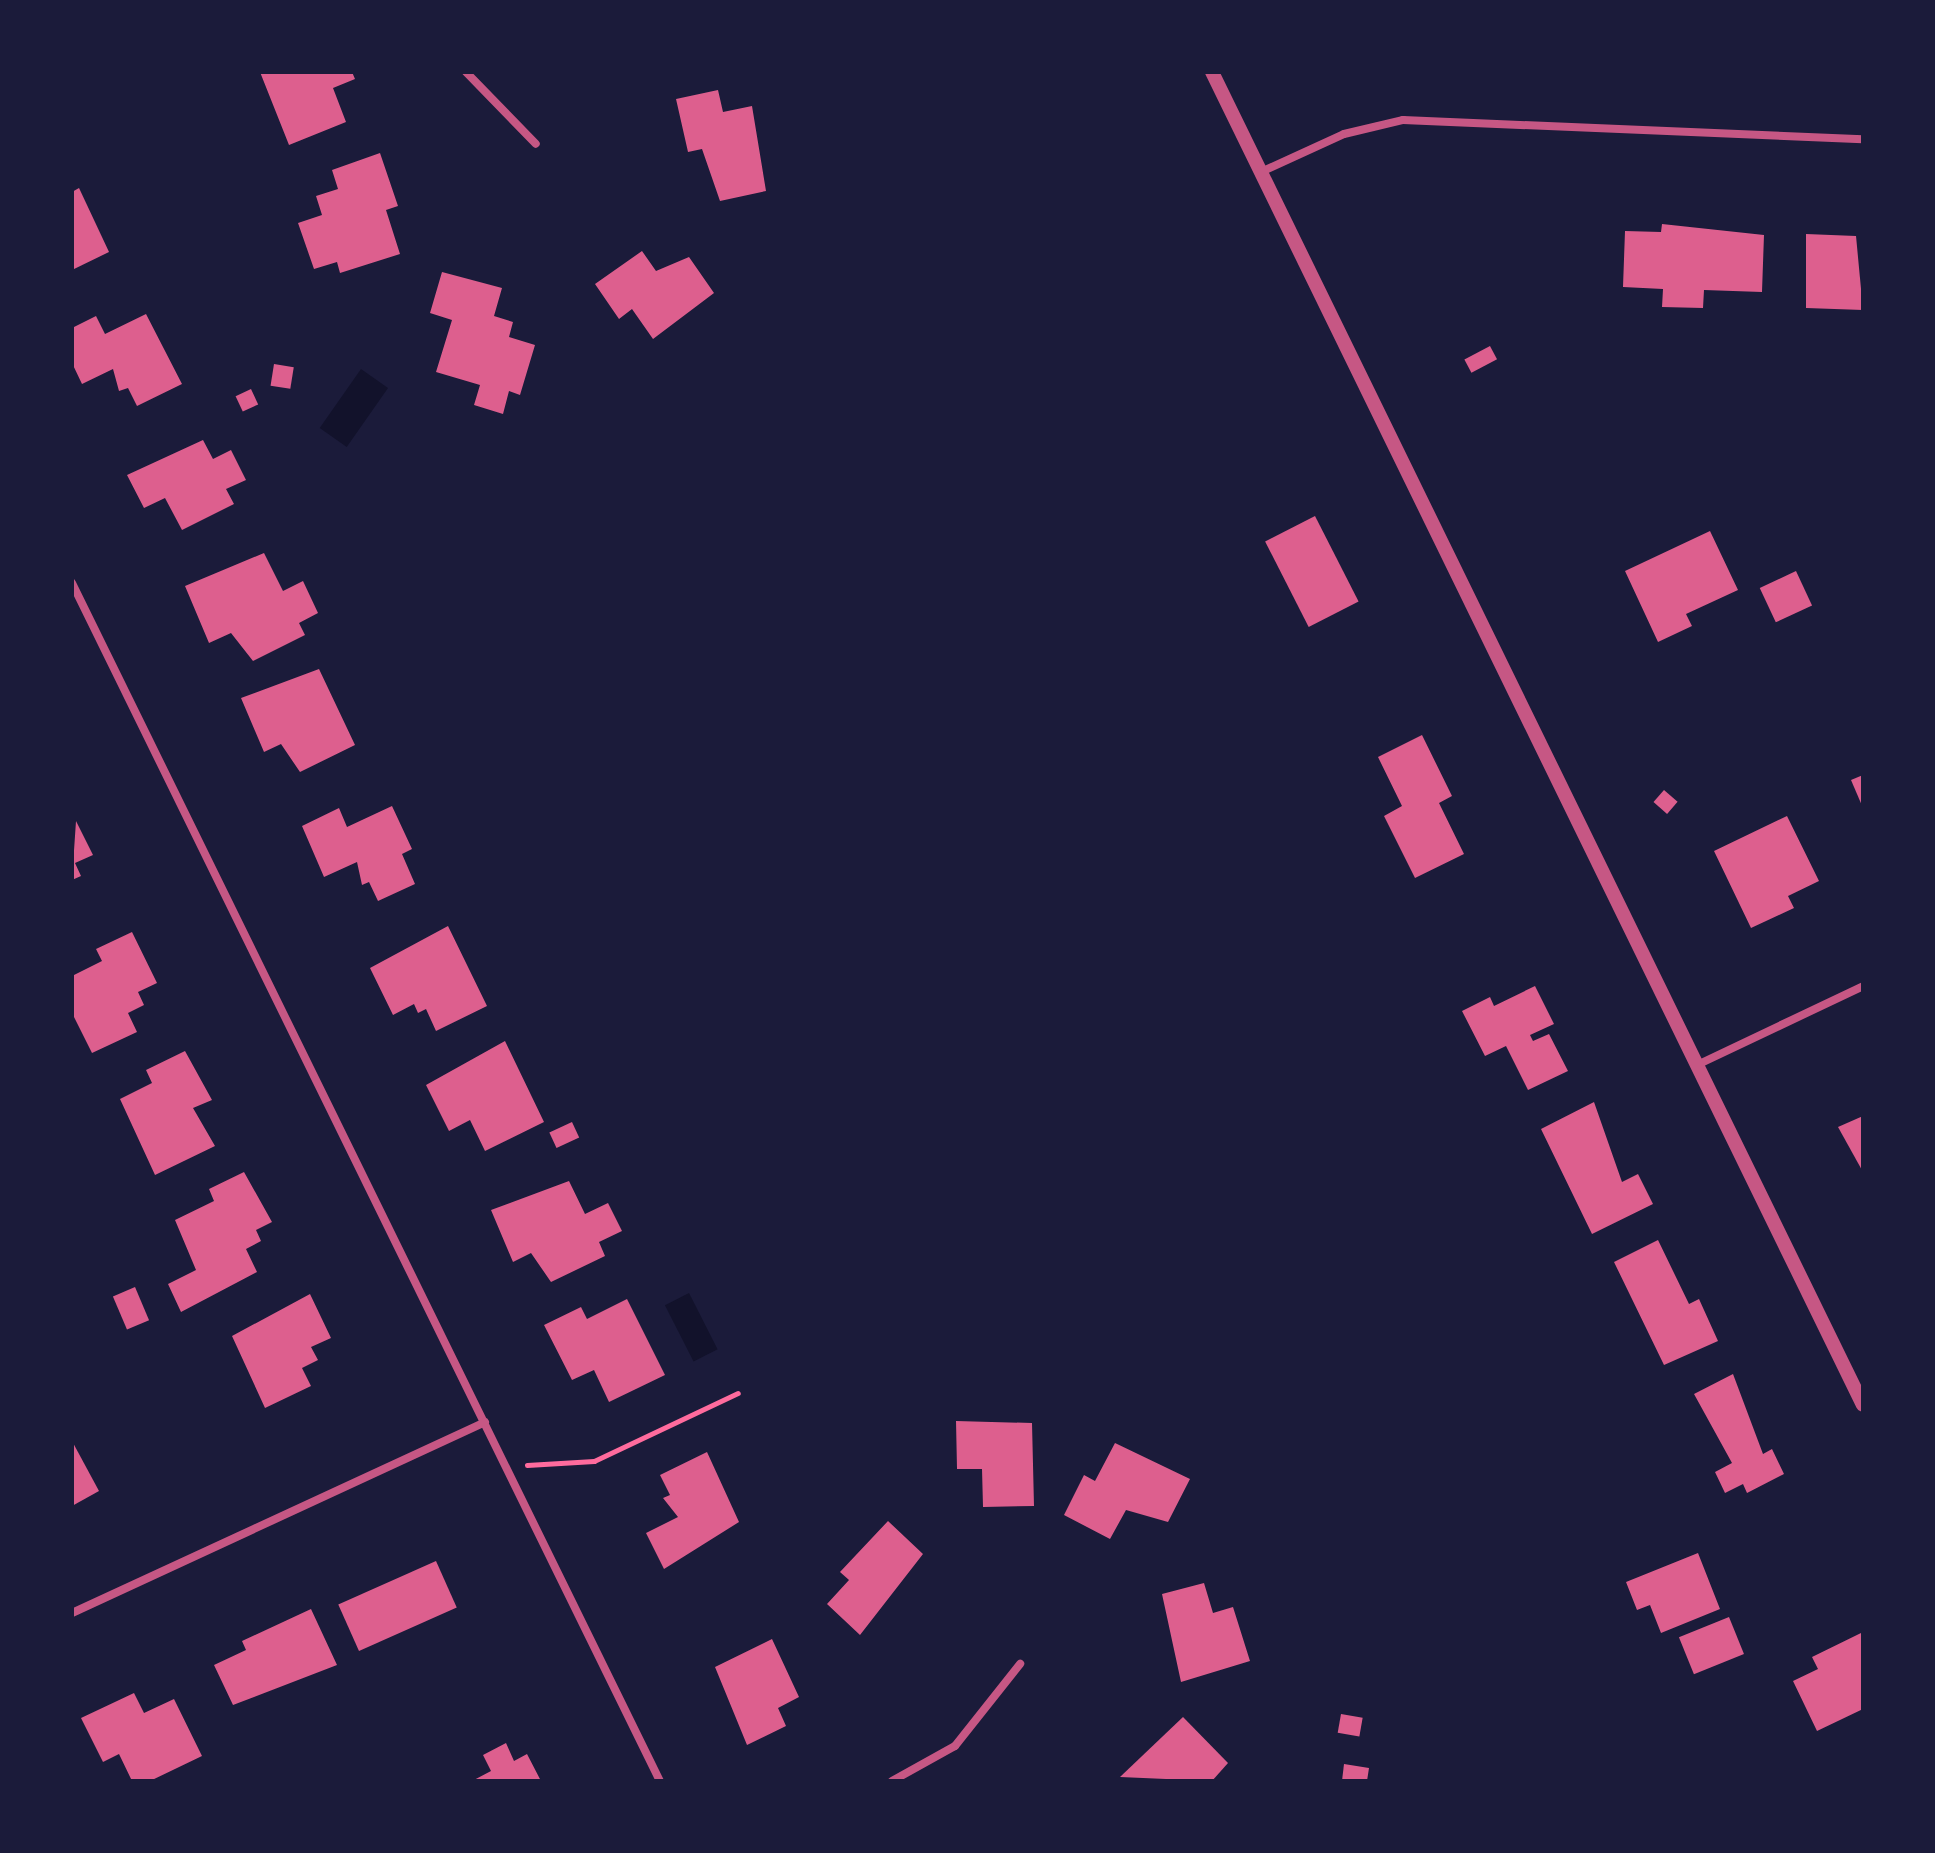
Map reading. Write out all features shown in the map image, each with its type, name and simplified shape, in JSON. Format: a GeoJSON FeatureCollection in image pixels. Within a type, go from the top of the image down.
{"type":"FeatureCollection","features":[{"type":"Feature","properties":{"kind":"street"},"geometry":{"type":"LineString","coordinates":[[466,72],[536,144]]}},
{"type":"Feature","properties":{"kind":"street"},"geometry":{"type":"LineString","coordinates":[[1212,72],[1863,1405]]}},
{"type":"Feature","properties":{"kind":"street"},"geometry":{"type":"LineString","coordinates":[[1261,172],[1353,131],[1403,120],[1863,138]]}},
{"type":"Feature","properties":{"kind":"street"},"geometry":{"type":"LineString","coordinates":[[72,583],[660,1781]]}},
{"type":"Feature","properties":{"kind":"street"},"geometry":{"type":"LineString","coordinates":[[1697,1065],[1863,986]]}},
{"type":"Feature","properties":{"kind":"street"},"geometry":{"type":"LineString","coordinates":[[72,1613],[485,1422]]}},
{"type":"Feature","properties":{"kind":"street"},"geometry":{"type":"LineString","coordinates":[[892,1781],[955,1746],[1020,1664]]}},
{"type":"Feature","properties":{"kind":"path"},"geometry":{"type":"LineString","coordinates":[[510,1473],[546,1460],[594,1461],[738,1393]]}},
{"type":"Feature","properties":{"kind":"shaded area"},"geometry":{"type":"Polygon","coordinates":[[[361,369],[388,388],[347,447],[320,428],[361,369]]]}},
{"type":"Feature","properties":{"kind":"shaded area"},"geometry":{"type":"Polygon","coordinates":[[[689,1293],[718,1349],[694,1361],[665,1305],[689,1293]]]}},
{"type":"Feature","properties":{"kind":"building"},"geometry":{"type":"Polygon","coordinates":[[[260,72],[352,72],[355,79],[333,88],[346,122],[289,145],[260,72]]]}},
{"type":"Feature","properties":{"kind":"building"},"geometry":{"type":"Polygon","coordinates":[[[718,90],[723,112],[752,106],[766,191],[720,201],[702,149],[688,152],[676,99],[718,90]]]}},
{"type":"Feature","properties":{"kind":"building"},"geometry":{"type":"Polygon","coordinates":[[[380,153],[398,206],[386,210],[400,254],[340,273],[337,262],[314,269],[298,223],[322,215],[316,196],[338,189],[332,170],[380,153]]]}},
{"type":"Feature","properties":{"kind":"building"},"geometry":{"type":"Polygon","coordinates":[[[79,188],[109,252],[72,270],[72,192],[79,188]]]}},
{"type":"Feature","properties":{"kind":"building"},"geometry":{"type":"Polygon","coordinates":[[[1662,224],[1764,235],[1762,292],[1704,290],[1703,308],[1662,307],[1663,289],[1623,287],[1625,231],[1661,232],[1662,224]]]}},
{"type":"Feature","properties":{"kind":"building"},"geometry":{"type":"Polygon","coordinates":[[[1806,234],[1856,236],[1863,310],[1806,308],[1806,234]]]}},
{"type":"Feature","properties":{"kind":"building"},"geometry":{"type":"Polygon","coordinates":[[[642,251],[656,271],[689,257],[714,293],[653,339],[632,309],[619,319],[595,284],[642,251]]]}},
{"type":"Feature","properties":{"kind":"building"},"geometry":{"type":"Polygon","coordinates":[[[442,272],[502,288],[494,316],[513,322],[509,337],[535,345],[520,395],[509,391],[503,414],[474,405],[480,385],[436,372],[452,320],[430,313],[442,272]]]}},
{"type":"Feature","properties":{"kind":"building"},"geometry":{"type":"Polygon","coordinates":[[[146,314],[182,384],[137,406],[128,388],[119,391],[113,369],[82,384],[72,363],[72,328],[96,316],[105,334],[146,314]]]}},
{"type":"Feature","properties":{"kind":"building"},"geometry":{"type":"Polygon","coordinates":[[[1490,346],[1497,359],[1471,373],[1464,360],[1490,346]]]}},
{"type":"Feature","properties":{"kind":"building"},"geometry":{"type":"Polygon","coordinates":[[[274,364],[294,367],[290,389],[271,386],[274,364]]]}},
{"type":"Feature","properties":{"kind":"building"},"geometry":{"type":"Polygon","coordinates":[[[251,389],[258,404],[243,412],[236,396],[251,389]]]}},
{"type":"Feature","properties":{"kind":"building"},"geometry":{"type":"Polygon","coordinates":[[[203,440],[213,459],[231,450],[246,480],[226,489],[234,504],[182,530],[165,498],[144,508],[127,475],[203,440]]]}},
{"type":"Feature","properties":{"kind":"building"},"geometry":{"type":"Polygon","coordinates":[[[1315,516],[1359,602],[1309,627],[1265,541],[1315,516]]]}},
{"type":"Feature","properties":{"kind":"building"},"geometry":{"type":"Polygon","coordinates":[[[1710,531],[1738,590],[1686,614],[1692,626],[1658,642],[1625,571],[1710,531]]]}},
{"type":"Feature","properties":{"kind":"building"},"geometry":{"type":"Polygon","coordinates":[[[264,553],[283,591],[303,581],[318,613],[299,623],[305,635],[253,661],[231,633],[209,643],[185,586],[264,553]]]}},
{"type":"Feature","properties":{"kind":"building"},"geometry":{"type":"Polygon","coordinates":[[[1796,571],[1812,605],[1776,622],[1760,588],[1796,571]]]}},
{"type":"Feature","properties":{"kind":"building"},"geometry":{"type":"Polygon","coordinates":[[[319,669],[355,745],[300,772],[281,744],[264,752],[241,698],[319,669]]]}},
{"type":"Feature","properties":{"kind":"building"},"geometry":{"type":"Polygon","coordinates":[[[1422,735],[1452,796],[1439,803],[1464,854],[1415,878],[1384,816],[1402,806],[1378,757],[1422,735]]]}},
{"type":"Feature","properties":{"kind":"building"},"geometry":{"type":"Polygon","coordinates":[[[1863,775],[1863,808],[1851,780],[1863,775]]]}},
{"type":"Feature","properties":{"kind":"building"},"geometry":{"type":"Polygon","coordinates":[[[1664,790],[1678,802],[1667,814],[1654,802],[1664,790]]]}},
{"type":"Feature","properties":{"kind":"building"},"geometry":{"type":"Polygon","coordinates":[[[392,806],[412,849],[402,854],[415,884],[378,901],[369,882],[362,885],[357,862],[324,877],[302,826],[339,808],[347,827],[392,806]]]}},
{"type":"Feature","properties":{"kind":"building"},"geometry":{"type":"Polygon","coordinates":[[[1787,816],[1819,881],[1788,896],[1794,908],[1751,928],[1714,851],[1787,816]]]}},
{"type":"Feature","properties":{"kind":"building"},"geometry":{"type":"Polygon","coordinates":[[[76,821],[93,855],[75,863],[81,876],[72,880],[76,821]]]}},
{"type":"Feature","properties":{"kind":"building"},"geometry":{"type":"Polygon","coordinates":[[[448,926],[487,1006],[436,1031],[426,1009],[418,1013],[414,1004],[393,1015],[370,968],[448,926]]]}},
{"type":"Feature","properties":{"kind":"building"},"geometry":{"type":"Polygon","coordinates":[[[132,932],[157,983],[138,992],[144,1005],[128,1013],[137,1032],[92,1053],[72,1013],[72,976],[102,961],[96,949],[132,932]]]}},
{"type":"Feature","properties":{"kind":"building"},"geometry":{"type":"Polygon","coordinates":[[[1535,986],[1554,1024],[1530,1035],[1533,1041],[1549,1034],[1568,1071],[1528,1090],[1506,1046],[1485,1056],[1462,1011],[1490,997],[1494,1006],[1535,986]]]}},
{"type":"Feature","properties":{"kind":"building"},"geometry":{"type":"Polygon","coordinates":[[[505,1041],[544,1122],[485,1151],[470,1120],[449,1131],[426,1085],[505,1041]]]}},
{"type":"Feature","properties":{"kind":"building"},"geometry":{"type":"Polygon","coordinates":[[[185,1051],[212,1100],[193,1108],[215,1146],[155,1175],[120,1099],[152,1083],[146,1070],[185,1051]]]}},
{"type":"Feature","properties":{"kind":"building"},"geometry":{"type":"Polygon","coordinates":[[[1594,1102],[1622,1182],[1638,1174],[1653,1204],[1592,1234],[1541,1129],[1594,1102]]]}},
{"type":"Feature","properties":{"kind":"building"},"geometry":{"type":"Polygon","coordinates":[[[1863,1116],[1863,1172],[1838,1127],[1863,1116]]]}},
{"type":"Feature","properties":{"kind":"building"},"geometry":{"type":"Polygon","coordinates":[[[572,1122],[579,1137],[557,1148],[549,1133],[572,1122]]]}},
{"type":"Feature","properties":{"kind":"building"},"geometry":{"type":"Polygon","coordinates":[[[244,1172],[272,1222],[256,1230],[261,1241],[246,1249],[257,1272],[181,1312],[168,1284],[196,1270],[175,1220],[214,1201],[209,1189],[244,1172]]]}},
{"type":"Feature","properties":{"kind":"building"},"geometry":{"type":"Polygon","coordinates":[[[569,1181],[585,1214],[608,1203],[622,1231],[599,1242],[605,1256],[551,1282],[531,1253],[513,1262],[491,1210],[569,1181]]]}},
{"type":"Feature","properties":{"kind":"building"},"geometry":{"type":"Polygon","coordinates":[[[1658,1240],[1689,1304],[1699,1299],[1718,1341],[1664,1365],[1614,1262],[1658,1240]]]}},
{"type":"Feature","properties":{"kind":"building"},"geometry":{"type":"Polygon","coordinates":[[[135,1287],[149,1320],[127,1330],[113,1296],[135,1287]]]}},
{"type":"Feature","properties":{"kind":"building"},"geometry":{"type":"Polygon","coordinates":[[[310,1294],[331,1338],[311,1347],[318,1360],[302,1368],[311,1386],[265,1408],[232,1336],[310,1294]]]}},
{"type":"Feature","properties":{"kind":"building"},"geometry":{"type":"Polygon","coordinates":[[[627,1299],[665,1375],[609,1402],[594,1370],[572,1380],[544,1325],[581,1307],[587,1319],[627,1299]]]}},
{"type":"Feature","properties":{"kind":"building"},"geometry":{"type":"Polygon","coordinates":[[[1733,1374],[1763,1454],[1772,1449],[1784,1474],[1747,1493],[1743,1484],[1725,1493],[1715,1472],[1732,1463],[1694,1394],[1733,1374]]]}},
{"type":"Feature","properties":{"kind":"building"},"geometry":{"type":"Polygon","coordinates":[[[956,1421],[1032,1423],[1034,1506],[983,1507],[982,1469],[957,1469],[956,1421]]]}},
{"type":"Feature","properties":{"kind":"building"},"geometry":{"type":"Polygon","coordinates":[[[72,1441],[99,1491],[72,1506],[72,1441]]]}},
{"type":"Feature","properties":{"kind":"building"},"geometry":{"type":"Polygon","coordinates":[[[1115,1443],[1190,1479],[1168,1522],[1126,1510],[1110,1539],[1064,1515],[1084,1475],[1095,1481],[1115,1443]]]}},
{"type":"Feature","properties":{"kind":"building"},"geometry":{"type":"Polygon","coordinates":[[[707,1452],[739,1522],[664,1569],[646,1533],[678,1517],[663,1498],[670,1495],[660,1475],[707,1452]]]}},
{"type":"Feature","properties":{"kind":"building"},"geometry":{"type":"Polygon","coordinates":[[[888,1521],[923,1554],[860,1635],[827,1604],[849,1580],[840,1572],[888,1521]]]}},
{"type":"Feature","properties":{"kind":"building"},"geometry":{"type":"Polygon","coordinates":[[[1698,1553],[1720,1609],[1661,1633],[1650,1605],[1637,1610],[1626,1582],[1698,1553]]]}},
{"type":"Feature","properties":{"kind":"building"},"geometry":{"type":"Polygon","coordinates":[[[436,1561],[457,1608],[359,1651],[338,1605],[436,1561]]]}},
{"type":"Feature","properties":{"kind":"building"},"geometry":{"type":"Polygon","coordinates":[[[1204,1583],[1213,1613],[1233,1607],[1250,1661],[1181,1682],[1162,1594],[1204,1583]]]}},
{"type":"Feature","properties":{"kind":"building"},"geometry":{"type":"Polygon","coordinates":[[[311,1609],[337,1665],[233,1705],[214,1665],[246,1650],[242,1641],[311,1609]]]}},
{"type":"Feature","properties":{"kind":"building"},"geometry":{"type":"Polygon","coordinates":[[[1729,1617],[1744,1654],[1694,1674],[1679,1637],[1729,1617]]]}},
{"type":"Feature","properties":{"kind":"building"},"geometry":{"type":"Polygon","coordinates":[[[1861,1633],[1863,1709],[1817,1731],[1793,1681],[1818,1669],[1812,1657],[1861,1633]]]}},
{"type":"Feature","properties":{"kind":"building"},"geometry":{"type":"Polygon","coordinates":[[[772,1639],[799,1697],[778,1708],[786,1726],[747,1745],[715,1667],[772,1639]]]}},
{"type":"Feature","properties":{"kind":"building"},"geometry":{"type":"Polygon","coordinates":[[[134,1693],[144,1713],[174,1699],[202,1756],[150,1781],[132,1781],[119,1754],[103,1762],[81,1718],[134,1693]]]}},
{"type":"Feature","properties":{"kind":"building"},"geometry":{"type":"Polygon","coordinates":[[[1341,1714],[1363,1718],[1359,1737],[1338,1733],[1341,1714]]]}},
{"type":"Feature","properties":{"kind":"building"},"geometry":{"type":"Polygon","coordinates":[[[1183,1717],[1228,1763],[1212,1781],[1120,1777],[1183,1717]]]}},
{"type":"Feature","properties":{"kind":"building"},"geometry":{"type":"Polygon","coordinates":[[[506,1743],[514,1761],[527,1754],[541,1781],[472,1781],[491,1771],[483,1755],[506,1743]]]}},
{"type":"Feature","properties":{"kind":"building"},"geometry":{"type":"Polygon","coordinates":[[[1344,1764],[1369,1768],[1367,1781],[1342,1781],[1344,1764]]]}}]}
